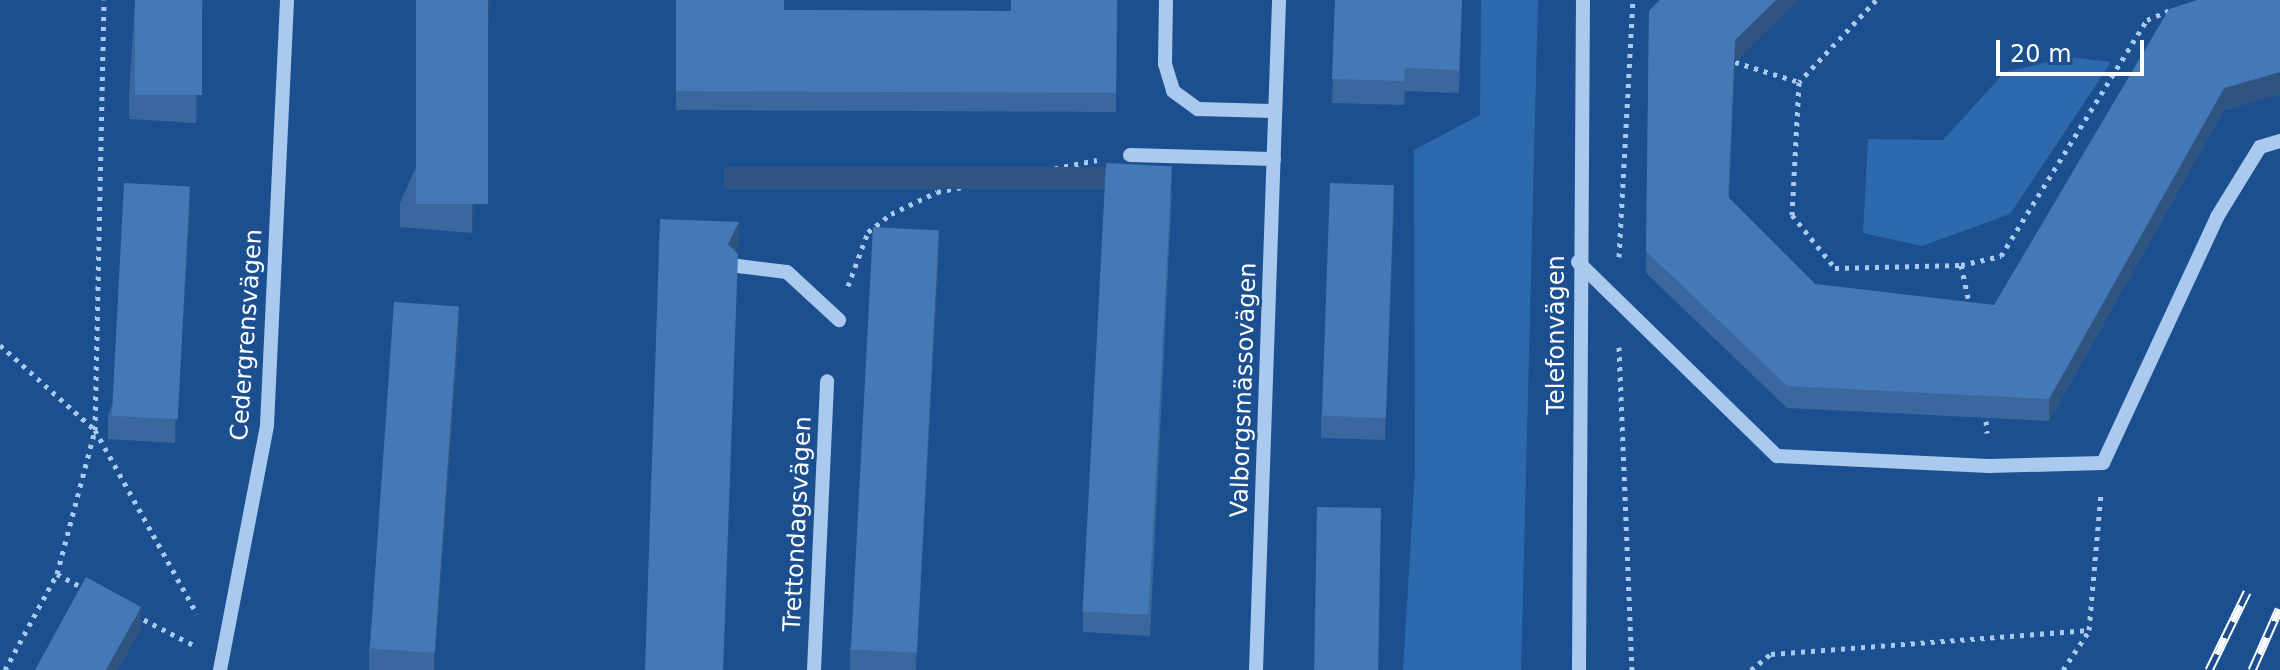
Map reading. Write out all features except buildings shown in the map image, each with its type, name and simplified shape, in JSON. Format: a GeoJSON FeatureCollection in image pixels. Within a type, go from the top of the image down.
{"type":"FeatureCollection","features":[{"type":"Feature","properties":{"kind":"street","name":"Cedergrensvägen"},"geometry":{"type":"LineString","coordinates":[[221,665],[267,425],[287,0]]}},
{"type":"Feature","properties":{"kind":"street"},"geometry":{"type":"LineString","coordinates":[[1166,0],[1165,64],[1173,91],[1198,109],[1275,111]]}},
{"type":"Feature","properties":{"kind":"street","name":"Valborgsmässovägen"},"geometry":{"type":"LineString","coordinates":[[1256,670],[1279,0]]}},
{"type":"Feature","properties":{"kind":"street","name":"Telefonvägen"},"geometry":{"type":"LineString","coordinates":[[1579,670],[1578,262],[1583,0]]}},
{"type":"Feature","properties":{"kind":"street"},"geometry":{"type":"LineString","coordinates":[[1578,262],[1777,456],[1989,466],[2103,463],[2217,217],[2260,147],[2280,141]]}},
{"type":"Feature","properties":{"kind":"street"},"geometry":{"type":"LineString","coordinates":[[1130,155],[1274,159]]}},
{"type":"Feature","properties":{"kind":"street"},"geometry":{"type":"LineString","coordinates":[[738,266],[787,272],[839,320]]}},
{"type":"Feature","properties":{"kind":"street","name":"Trettondagsvägen"},"geometry":{"type":"LineString","coordinates":[[814,670],[827,381]]}},
{"type":"Feature","properties":{"kind":"path"},"geometry":{"type":"LineString","coordinates":[[5,670],[57,574],[95,430],[104,0]]}},
{"type":"Feature","properties":{"kind":"path"},"geometry":{"type":"LineString","coordinates":[[1633,5],[1641,0]]}},
{"type":"Feature","properties":{"kind":"path"},"geometry":{"type":"LineString","coordinates":[[1876,0],[1799,82],[1792,215],[1835,268],[1961,265],[2001,256],[2147,20],[2184,5]]}},
{"type":"Feature","properties":{"kind":"path"},"geometry":{"type":"LineString","coordinates":[[1735,62],[1799,82]]}},
{"type":"Feature","properties":{"kind":"path"},"geometry":{"type":"LineString","coordinates":[[839,320],[868,232],[891,214],[937,192],[1130,155]]}},
{"type":"Feature","properties":{"kind":"path"},"geometry":{"type":"LineString","coordinates":[[1961,265],[1974,324]]}},
{"type":"Feature","properties":{"kind":"path"},"geometry":{"type":"LineString","coordinates":[[0,345],[95,430],[221,665]]}},
{"type":"Feature","properties":{"kind":"path"},"geometry":{"type":"LineString","coordinates":[[2063,670],[2089,630],[2103,463]]}},
{"type":"Feature","properties":{"kind":"path"},"geometry":{"type":"LineString","coordinates":[[57,574],[97,595]]}},
{"type":"Feature","properties":{"kind":"path"},"geometry":{"type":"LineString","coordinates":[[124,609],[221,665]]}},
{"type":"Feature","properties":{"kind":"path"},"geometry":{"type":"LineString","coordinates":[[1751,670],[1771,654],[2089,630]]}},
{"type":"Feature","properties":{"kind":"path"},"geometry":{"type":"LineString","coordinates":[[1632,670],[1633,650]]}},
{"type":"Feature","properties":{"kind":"shaded area"},"geometry":{"type":"Polygon","coordinates":[[[1481,0],[1538,0],[1521,670],[1403,670],[1415,471],[1414,150],[1480,115],[1481,0]]]}},
{"type":"Feature","properties":{"kind":"shaded area"},"geometry":{"type":"Polygon","coordinates":[[[2069,57],[2111,62],[2010,214],[1922,246],[1863,233],[1868,139],[1943,140],[2005,72],[2069,57]]]}},
{"type":"Feature","properties":{"kind":"railway"},"geometry":{"type":"LineString","coordinates":[[2209,670],[2247,592]]}},
{"type":"Feature","properties":{"kind":"railway"},"geometry":{"type":"LineString","coordinates":[[2252,670],[2279,609]]}}]}
